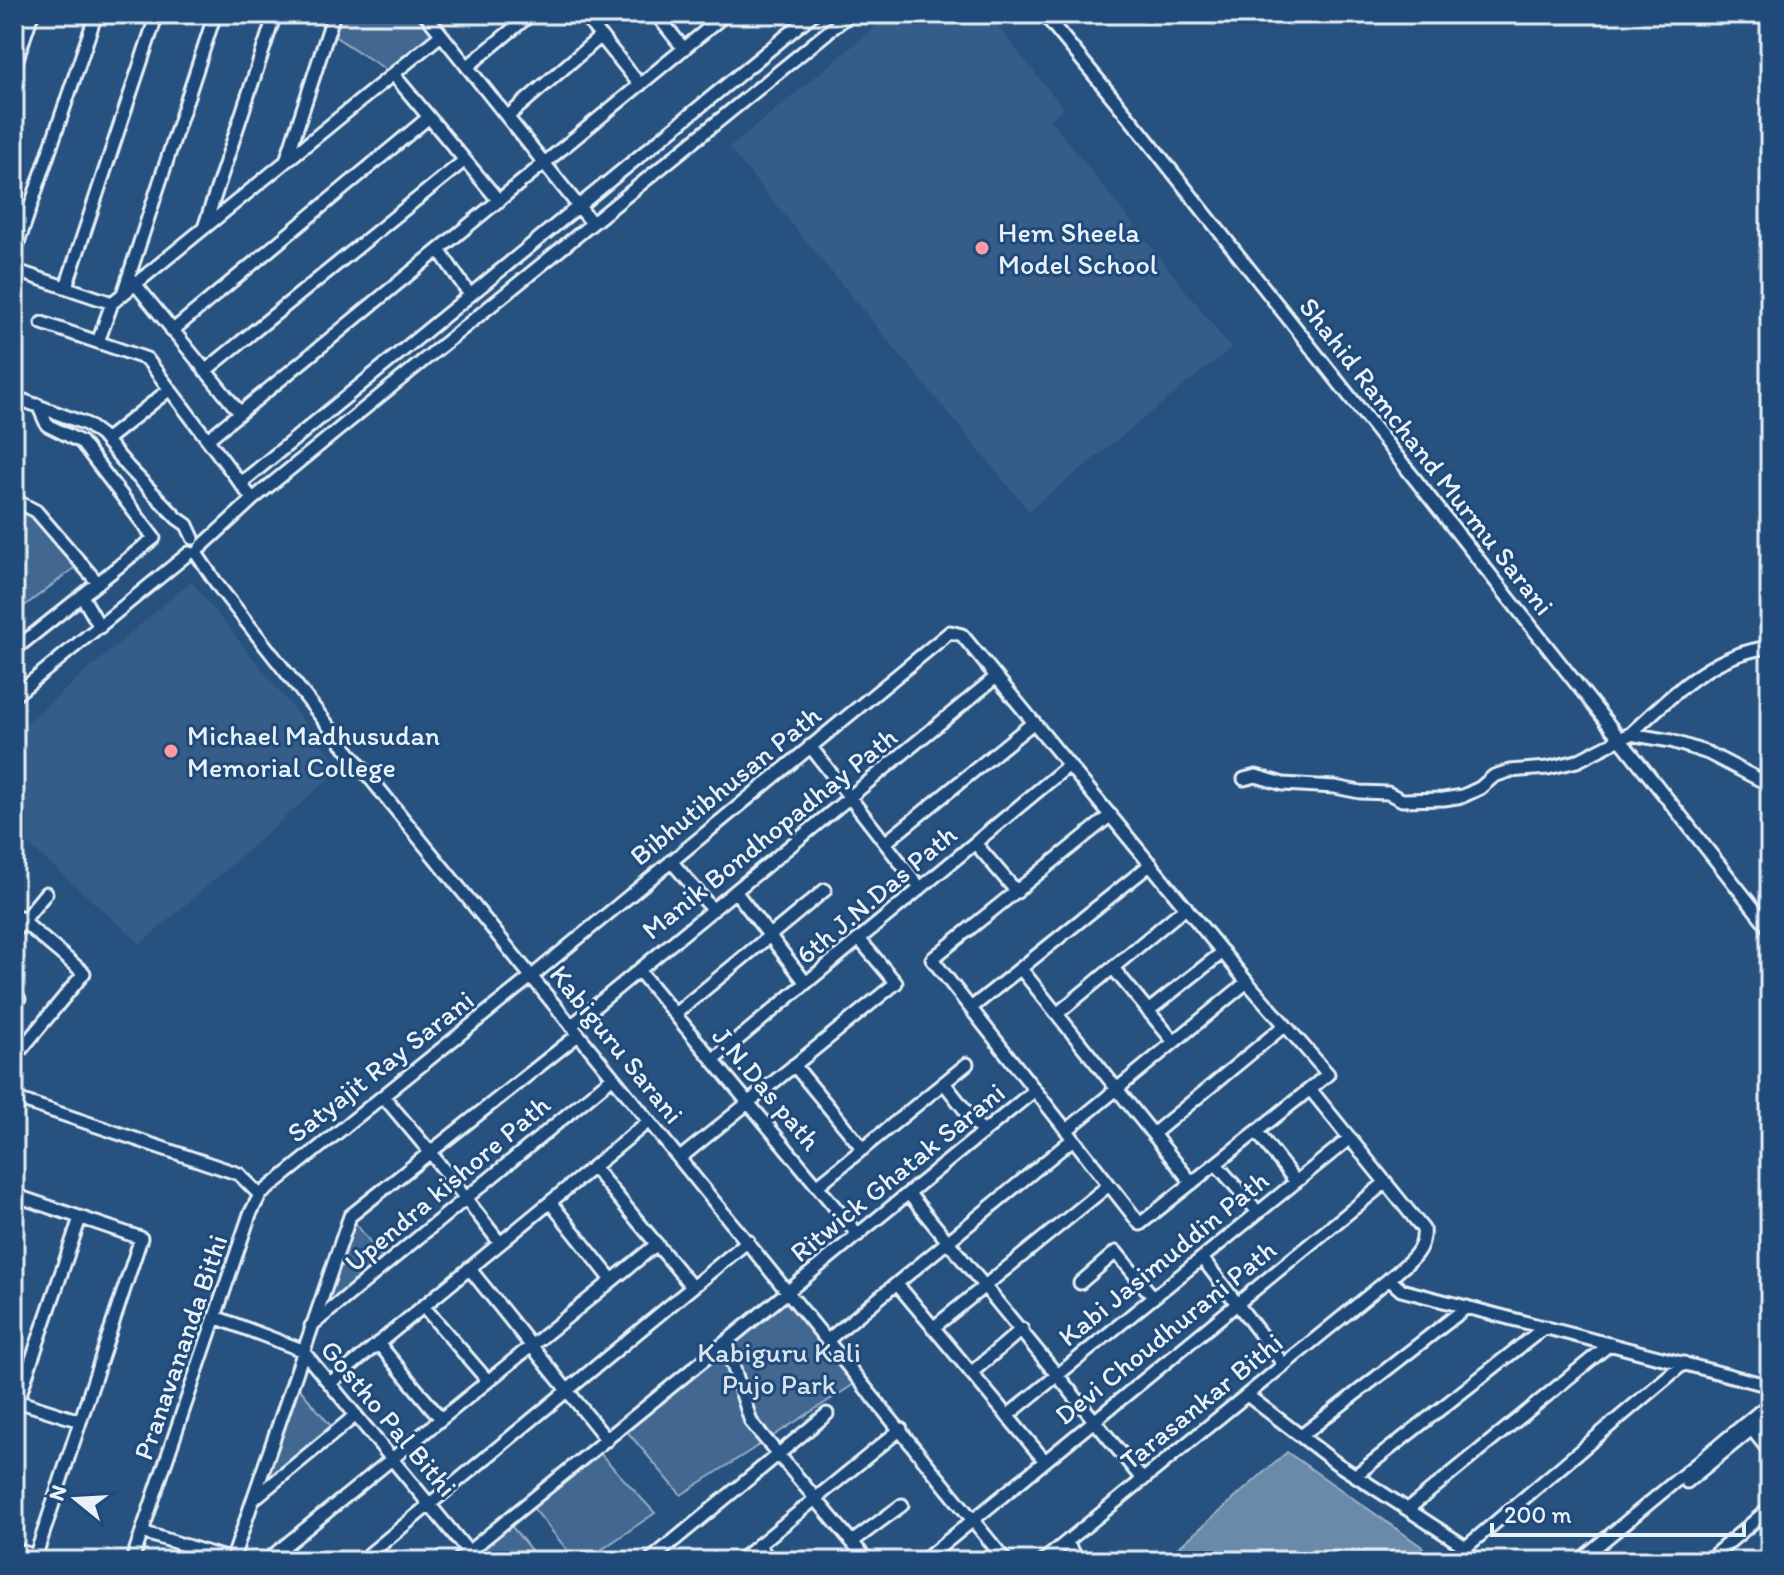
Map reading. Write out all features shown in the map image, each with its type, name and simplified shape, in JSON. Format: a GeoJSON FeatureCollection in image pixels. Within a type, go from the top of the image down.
{"type":"FeatureCollection","features":[{"type":"Feature","properties":{"kind":"street"},"geometry":{"type":"LineString","coordinates":[[14,68],[32,14]]}},
{"type":"Feature","properties":{"kind":"street"},"geometry":{"type":"LineString","coordinates":[[14,255],[96,14]]}},
{"type":"Feature","properties":{"kind":"street"},"geometry":{"type":"LineString","coordinates":[[66,287],[157,14]]}},
{"type":"Feature","properties":{"kind":"street"},"geometry":{"type":"LineString","coordinates":[[98,342],[112,303],[132,280],[215,14]]}},
{"type":"Feature","properties":{"kind":"street"},"geometry":{"type":"LineString","coordinates":[[203,229],[275,14]]}},
{"type":"Feature","properties":{"kind":"street"},"geometry":{"type":"LineString","coordinates":[[286,162],[334,14]]}},
{"type":"Feature","properties":{"kind":"street"},"geometry":{"type":"LineString","coordinates":[[467,67],[531,14]]}},
{"type":"Feature","properties":{"kind":"street"},"geometry":{"type":"LineString","coordinates":[[583,14],[640,85]]}},
{"type":"Feature","properties":{"kind":"street"},"geometry":{"type":"LineString","coordinates":[[656,14],[684,49]]}},
{"type":"Feature","properties":{"kind":"street"},"geometry":{"type":"LineString","coordinates":[[208,439],[726,14]]}},
{"type":"Feature","properties":{"kind":"street"},"geometry":{"type":"LineString","coordinates":[[241,483],[813,14]]}},
{"type":"Feature","properties":{"kind":"street"},"geometry":{"type":"LineString","coordinates":[[194,546],[840,14]]}},
{"type":"Feature","properties":{"kind":"street"},"geometry":{"type":"LineString","coordinates":[[14,696],[100,627],[250,496],[850,14]]}},
{"type":"Feature","properties":{"kind":"street","name":"Shahid Ramchand Murmu Sarani"},"geometry":{"type":"LineString","coordinates":[[1044,14],[1625,737],[1770,929]]}},
{"type":"Feature","properties":{"kind":"street"},"geometry":{"type":"LineString","coordinates":[[430,16],[441,35],[590,221]]}},
{"type":"Feature","properties":{"kind":"street"},"geometry":{"type":"LineString","coordinates":[[132,280],[203,229],[441,35]]}},
{"type":"Feature","properties":{"kind":"street"},"geometry":{"type":"LineString","coordinates":[[507,117],[601,36]]}},
{"type":"Feature","properties":{"kind":"street"},"geometry":{"type":"LineString","coordinates":[[393,74],[499,201]]}},
{"type":"Feature","properties":{"kind":"street"},"geometry":{"type":"LineString","coordinates":[[172,331],[429,117]]}},
{"type":"Feature","properties":{"kind":"street"},"geometry":{"type":"LineString","coordinates":[[205,371],[465,160]]}},
{"type":"Feature","properties":{"kind":"street"},"geometry":{"type":"LineString","coordinates":[[439,250],[470,295]]}},
{"type":"Feature","properties":{"kind":"street"},"geometry":{"type":"LineString","coordinates":[[14,270],[112,303]]}},
{"type":"Feature","properties":{"kind":"street"},"geometry":{"type":"LineString","coordinates":[[132,280],[240,413]]}},
{"type":"Feature","properties":{"kind":"street"},"geometry":{"type":"LineString","coordinates":[[42,323],[147,359],[250,496]]}},
{"type":"Feature","properties":{"kind":"street"},"geometry":{"type":"LineString","coordinates":[[106,440],[170,389]]}},
{"type":"Feature","properties":{"kind":"street","name":"Kabiguru Sarani"},"geometry":{"type":"LineString","coordinates":[[14,397],[86,424],[106,440],[177,518],[187,525],[208,571],[349,752],[829,1339],[1006,1561]]}},
{"type":"Feature","properties":{"kind":"street"},"geometry":{"type":"LineString","coordinates":[[14,650],[154,538],[81,442],[47,425],[38,405]]}},
{"type":"Feature","properties":{"kind":"street"},"geometry":{"type":"LineString","coordinates":[[14,500],[36,511],[98,583]]}},
{"type":"Feature","properties":{"kind":"street"},"geometry":{"type":"LineString","coordinates":[[82,596],[100,627]]}},
{"type":"Feature","properties":{"kind":"street","name":"Bibhutibhusan Path"},"geometry":{"type":"LineString","coordinates":[[531,977],[950,632],[962,635],[996,677]]}},
{"type":"Feature","properties":{"kind":"street"},"geometry":{"type":"LineString","coordinates":[[1244,779],[1256,776],[1283,784],[1388,793],[1402,800],[1463,796],[1480,788],[1494,776],[1509,771],[1548,768],[1577,761],[1625,737],[1686,683],[1731,655],[1770,647]]}},
{"type":"Feature","properties":{"kind":"street"},"geometry":{"type":"LineString","coordinates":[[996,677],[1111,815],[1247,982],[1328,1074],[1140,1224],[932,959],[1111,815]]}},
{"type":"Feature","properties":{"kind":"street","name":"Manik Bondhopadhay Path"},"geometry":{"type":"LineString","coordinates":[[233,1561],[302,1350],[350,1216],[575,1030],[639,971],[996,677]]}},
{"type":"Feature","properties":{"kind":"street"},"geometry":{"type":"LineString","coordinates":[[885,843],[1034,722]]}},
{"type":"Feature","properties":{"kind":"street"},"geometry":{"type":"LineString","coordinates":[[1625,737],[1671,741],[1708,753],[1770,785]]}},
{"type":"Feature","properties":{"kind":"street"},"geometry":{"type":"LineString","coordinates":[[810,746],[920,888]]}},
{"type":"Feature","properties":{"kind":"street","name":"6th J.N.Das Path"},"geometry":{"type":"LineString","coordinates":[[713,1060],[1069,765]]}},
{"type":"Feature","properties":{"kind":"street"},"geometry":{"type":"LineString","coordinates":[[975,843],[1017,892]]}},
{"type":"Feature","properties":{"kind":"street"},"geometry":{"type":"LineString","coordinates":[[671,861],[713,910]]}},
{"type":"Feature","properties":{"kind":"street"},"geometry":{"type":"LineString","coordinates":[[971,1008],[1151,864]]}},
{"type":"Feature","properties":{"kind":"street"},"geometry":{"type":"LineString","coordinates":[[675,1014],[825,890]]}},
{"type":"Feature","properties":{"kind":"street"},"geometry":{"type":"LineString","coordinates":[[735,891],[806,983]]}},
{"type":"Feature","properties":{"kind":"street"},"geometry":{"type":"LineString","coordinates":[[14,932],[18,918],[46,893]]}},
{"type":"Feature","properties":{"kind":"street"},"geometry":{"type":"LineString","coordinates":[[1057,1014],[1186,907]]}},
{"type":"Feature","properties":{"kind":"street"},"geometry":{"type":"LineString","coordinates":[[14,1058],[84,973],[18,918]]}},
{"type":"Feature","properties":{"kind":"street"},"geometry":{"type":"LineString","coordinates":[[680,1158],[896,983],[859,939]]}},
{"type":"Feature","properties":{"kind":"street"},"geometry":{"type":"LineString","coordinates":[[1148,1011],[1223,952]]}},
{"type":"Feature","properties":{"kind":"street"},"geometry":{"type":"LineString","coordinates":[[1113,968],[1174,1042]]}},
{"type":"Feature","properties":{"kind":"street"},"geometry":{"type":"LineString","coordinates":[[1021,969],[1192,1183]]}},
{"type":"Feature","properties":{"kind":"street","name":"J.N.Das path"},"geometry":{"type":"LineString","coordinates":[[639,971],[858,1235]]}},
{"type":"Feature","properties":{"kind":"street","name":"Satyajit Ray Sarani"},"geometry":{"type":"LineString","coordinates":[[260,1195],[531,977]]}},
{"type":"Feature","properties":{"kind":"street"},"geometry":{"type":"LineString","coordinates":[[829,1339],[950,1242],[1117,1089],[1247,982]]}},
{"type":"Feature","properties":{"kind":"street"},"geometry":{"type":"LineString","coordinates":[[1153,1134],[1285,1025]]}},
{"type":"Feature","properties":{"kind":"street"},"geometry":{"type":"LineString","coordinates":[[817,1186],[967,1064]]}},
{"type":"Feature","properties":{"kind":"street"},"geometry":{"type":"LineString","coordinates":[[794,1065],[863,1149]]}},
{"type":"Feature","properties":{"kind":"street","name":"Upendra kishore Path"},"geometry":{"type":"LineString","coordinates":[[311,1326],[613,1077]]}},
{"type":"Feature","properties":{"kind":"street"},"geometry":{"type":"LineString","coordinates":[[944,1083],[983,1133]]}},
{"type":"Feature","properties":{"kind":"street"},"geometry":{"type":"LineString","coordinates":[[1310,1089],[1386,1182]]}},
{"type":"Feature","properties":{"kind":"street","name":"Ritwick Ghatak Sarani"},"geometry":{"type":"LineString","coordinates":[[457,1561],[472,1556],[607,1440],[1035,1090]]}},
{"type":"Feature","properties":{"kind":"street"},"geometry":{"type":"LineString","coordinates":[[383,1096],[500,1243]]}},
{"type":"Feature","properties":{"kind":"street"},"geometry":{"type":"LineString","coordinates":[[14,1098],[239,1174],[260,1195]]}},
{"type":"Feature","properties":{"kind":"street"},"geometry":{"type":"LineString","coordinates":[[330,1383],[649,1121]]}},
{"type":"Feature","properties":{"kind":"street"},"geometry":{"type":"LineString","coordinates":[[1257,1132],[1296,1182]]}},
{"type":"Feature","properties":{"kind":"street","name":"Kabi Jasimuddin Path"},"geometry":{"type":"LineString","coordinates":[[1007,1416],[1350,1138]]}},
{"type":"Feature","properties":{"kind":"street"},"geometry":{"type":"LineString","coordinates":[[1216,1164],[1258,1212]]}},
{"type":"Feature","properties":{"kind":"street"},"geometry":{"type":"LineString","coordinates":[[593,1167],[692,1287]]}},
{"type":"Feature","properties":{"kind":"street","name":"Tarasankar Bithi"},"geometry":{"type":"LineString","coordinates":[[1043,1561],[1418,1252],[1425,1241],[1423,1229],[1386,1182]]}},
{"type":"Feature","properties":{"kind":"street","name":"Devi Choudhurani Path"},"geometry":{"type":"LineString","coordinates":[[923,1561],[1386,1182]]}},
{"type":"Feature","properties":{"kind":"street"},"geometry":{"type":"LineString","coordinates":[[933,1328],[1109,1185]]}},
{"type":"Feature","properties":{"kind":"street"},"geometry":{"type":"LineString","coordinates":[[909,1194],[1143,1480]]}},
{"type":"Feature","properties":{"kind":"street","name":"Pranavananda Bithi"},"geometry":{"type":"LineString","coordinates":[[132,1561],[250,1214],[260,1195]]}},
{"type":"Feature","properties":{"kind":"street"},"geometry":{"type":"LineString","coordinates":[[14,1210],[16,1196],[141,1238],[35,1559],[14,1549]]}},
{"type":"Feature","properties":{"kind":"street"},"geometry":{"type":"LineString","coordinates":[[550,1202],[612,1280]]}},
{"type":"Feature","properties":{"kind":"street"},"geometry":{"type":"LineString","coordinates":[[80,1218],[15,1404],[80,1421]]}},
{"type":"Feature","properties":{"kind":"street"},"geometry":{"type":"LineString","coordinates":[[361,1561],[748,1241]]}},
{"type":"Feature","properties":{"kind":"street"},"geometry":{"type":"LineString","coordinates":[[266,1561],[657,1244]]}},
{"type":"Feature","properties":{"kind":"street"},"geometry":{"type":"LineString","coordinates":[[1080,1283],[1116,1252],[1153,1297]]}},
{"type":"Feature","properties":{"kind":"street"},"geometry":{"type":"LineString","coordinates":[[1202,1258],[1284,1365]]}},
{"type":"Feature","properties":{"kind":"street"},"geometry":{"type":"LineString","coordinates":[[469,1268],[607,1440]]}},
{"type":"Feature","properties":{"kind":"street"},"geometry":{"type":"LineString","coordinates":[[1389,1279],[1401,1290],[1770,1386]]}},
{"type":"Feature","properties":{"kind":"street"},"geometry":{"type":"LineString","coordinates":[[897,1284],[1045,1461]]}},
{"type":"Feature","properties":{"kind":"street"},"geometry":{"type":"LineString","coordinates":[[423,1306],[488,1381]]}},
{"type":"Feature","properties":{"kind":"street"},"geometry":{"type":"LineString","coordinates":[[1301,1436],[1467,1307]]}},
{"type":"Feature","properties":{"kind":"street","name":"Gostho Pal Bithi"},"geometry":{"type":"LineString","coordinates":[[215,1317],[302,1350],[472,1556]]}},
{"type":"Feature","properties":{"kind":"street"},"geometry":{"type":"LineString","coordinates":[[1356,1475],[1545,1327]]}},
{"type":"Feature","properties":{"kind":"street"},"geometry":{"type":"LineString","coordinates":[[971,1373],[1022,1329]]}},
{"type":"Feature","properties":{"kind":"street"},"geometry":{"type":"LineString","coordinates":[[378,1343],[441,1419]]}},
{"type":"Feature","properties":{"kind":"street"},"geometry":{"type":"LineString","coordinates":[[726,1343],[751,1422],[868,1561]]}},
{"type":"Feature","properties":{"kind":"street"},"geometry":{"type":"LineString","coordinates":[[1408,1509],[1610,1344]]}},
{"type":"Feature","properties":{"kind":"street"},"geometry":{"type":"LineString","coordinates":[[1465,1548],[1684,1363]]}},
{"type":"Feature","properties":{"kind":"street"},"geometry":{"type":"LineString","coordinates":[[1247,1395],[1356,1475],[1465,1548],[1475,1561]]}},
{"type":"Feature","properties":{"kind":"street"},"geometry":{"type":"LineString","coordinates":[[1591,1561],[1749,1426],[1770,1403]]}},
{"type":"Feature","properties":{"kind":"street"},"geometry":{"type":"LineString","coordinates":[[649,1561],[827,1414]]}},
{"type":"Feature","properties":{"kind":"street"},"geometry":{"type":"LineString","coordinates":[[1579,1561],[1749,1426],[1770,1414]]}},
{"type":"Feature","properties":{"kind":"street"},"geometry":{"type":"LineString","coordinates":[[253,1500],[356,1415]]}},
{"type":"Feature","properties":{"kind":"street"},"geometry":{"type":"LineString","coordinates":[[1749,1426],[1770,1452]]}},
{"type":"Feature","properties":{"kind":"street"},"geometry":{"type":"LineString","coordinates":[[739,1561],[901,1429]]}},
{"type":"Feature","properties":{"kind":"street"},"geometry":{"type":"LineString","coordinates":[[852,1542],[902,1505]]}},
{"type":"Feature","properties":{"kind":"street"},"geometry":{"type":"LineString","coordinates":[[1707,1561],[1770,1508]]}},
{"type":"Feature","properties":{"kind":"street"},"geometry":{"type":"LineString","coordinates":[[142,1532],[233,1561]]}},
{"type":"Feature","properties":{"kind":"street"},"geometry":{"type":"LineString","coordinates":[[1066,1543],[1080,1561]]}},
{"type":"Feature","properties":{"kind":"street"},"geometry":{"type":"LineString","coordinates":[[758,1545],[771,1561]]}},
{"type":"Feature","properties":{"kind":"shaded area","name":"Hem Sheela Model School"},"geometry":{"type":"Polygon","coordinates":[[[891,14],[988,14],[1064,109],[1050,119],[1231,348],[1029,511],[729,148],[891,14]]]}},
{"type":"Feature","properties":{"kind":"shaded area","name":"Michael Madhusudan Memorial College"},"geometry":{"type":"Polygon","coordinates":[[[191,581],[341,768],[141,944],[14,832],[14,734],[191,581]]]}},
{"type":"Feature","properties":{"kind":"shaded area"},"geometry":{"type":"Polygon","coordinates":[[[1287,1452],[1421,1546],[1436,1561],[1163,1561],[1287,1452]]]}},
{"type":"Feature","properties":{"kind":"green space"},"geometry":{"type":"Polygon","coordinates":[[[341,14],[419,14],[434,33],[393,74],[334,36],[341,14]]]}},
{"type":"Feature","properties":{"kind":"green space"},"geometry":{"type":"Polygon","coordinates":[[[14,502],[33,509],[81,563],[14,614],[14,502]]]}},
{"type":"Feature","properties":{"kind":"green space"},"geometry":{"type":"Polygon","coordinates":[[[350,1216],[387,1264],[316,1319],[350,1216]]]}},
{"type":"Feature","properties":{"kind":"green space","name":"Kabiguru Kali Pujo Park"},"geometry":{"type":"Polygon","coordinates":[[[789,1291],[859,1381],[681,1495],[625,1429],[789,1291]]]}},
{"type":"Feature","properties":{"kind":"green space"},"geometry":{"type":"Polygon","coordinates":[[[299,1388],[332,1427],[267,1480],[299,1388]]]}},
{"type":"Feature","properties":{"kind":"green space"},"geometry":{"type":"Polygon","coordinates":[[[596,1449],[655,1513],[585,1561],[576,1561],[530,1504],[596,1449]]]}},
{"type":"Feature","properties":{"kind":"green space"},"geometry":{"type":"Polygon","coordinates":[[[508,1522],[540,1561],[478,1561],[471,1553],[508,1522]]]}},
{"type":"Feature","properties":{"kind":"place","name":"Hem Sheela Model School"},"geometry":{"type":"Point","coordinates":[982,248]}},
{"type":"Feature","properties":{"kind":"place","name":"Michael Madhusudan Memorial College"},"geometry":{"type":"Point","coordinates":[171,751]}}]}
